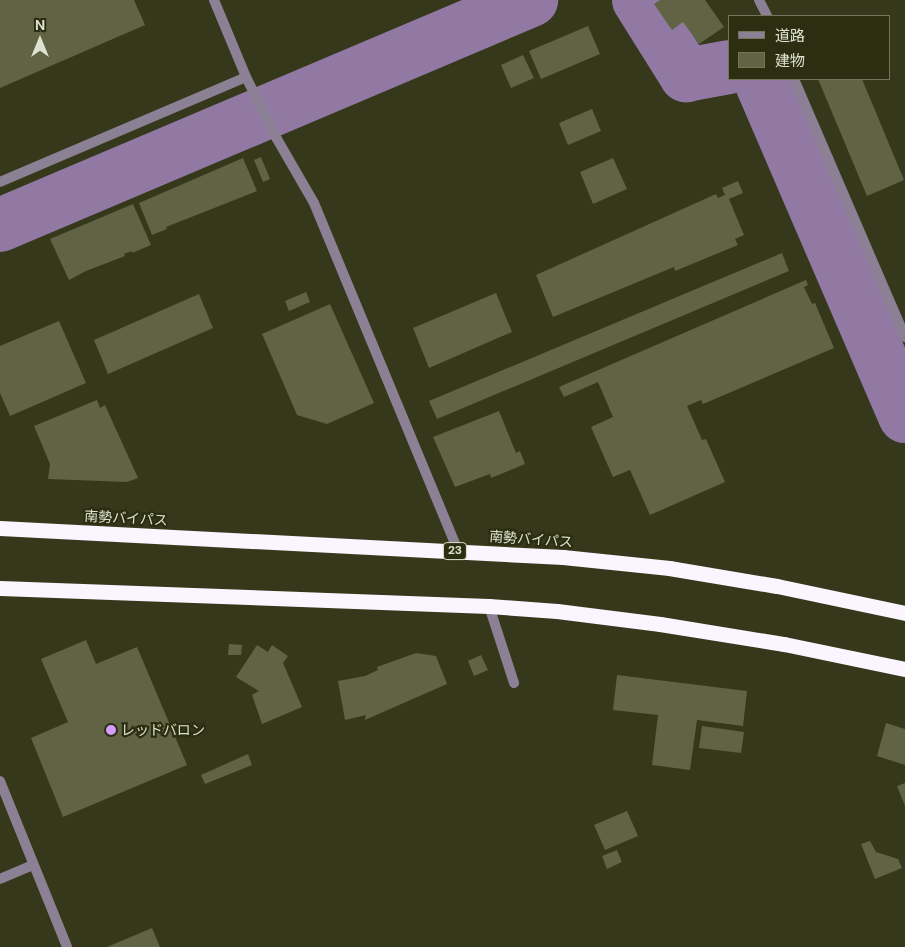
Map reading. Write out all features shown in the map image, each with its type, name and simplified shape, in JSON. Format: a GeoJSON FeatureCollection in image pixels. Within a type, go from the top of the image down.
{"type":"FeatureCollection","features":[{"type":"Feature","properties":{"kind":"highway","name":"南勢バイパス"},"geometry":{"type":"LineString","coordinates":[[0,528],[564,557],[669,568],[777,586],[905,614]]}},
{"type":"Feature","properties":{"kind":"highway"},"geometry":{"type":"LineString","coordinates":[[0,588],[489,606],[660,624],[784,644],[905,669]]}},
{"type":"Feature","properties":{"kind":"street"},"geometry":{"type":"LineString","coordinates":[[214,0],[246,76],[277,139],[314,203],[458,551]]}},
{"type":"Feature","properties":{"kind":"street"},"geometry":{"type":"LineString","coordinates":[[759,0],[766,15]]}},
{"type":"Feature","properties":{"kind":"street"},"geometry":{"type":"LineString","coordinates":[[0,182],[246,76]]}},
{"type":"Feature","properties":{"kind":"street"},"geometry":{"type":"LineString","coordinates":[[794,80],[905,337]]}},
{"type":"Feature","properties":{"kind":"street"},"geometry":{"type":"LineString","coordinates":[[489,606],[514,683]]}},
{"type":"Feature","properties":{"kind":"street"},"geometry":{"type":"LineString","coordinates":[[0,781],[67,947]]}},
{"type":"Feature","properties":{"kind":"street"},"geometry":{"type":"LineString","coordinates":[[0,879],[33,865]]}},
{"type":"Feature","properties":{"kind":"building"},"geometry":{"type":"Polygon","coordinates":[[[0,0],[134,0],[145,25],[0,88],[0,0]]]}},
{"type":"Feature","properties":{"kind":"building"},"geometry":{"type":"Polygon","coordinates":[[[660,0],[705,0],[724,27],[699,44],[683,22],[672,30],[654,4],[660,0]]]}},
{"type":"Feature","properties":{"kind":"building"},"geometry":{"type":"Polygon","coordinates":[[[588,26],[600,54],[541,79],[529,51],[588,26]]]}},
{"type":"Feature","properties":{"kind":"building"},"geometry":{"type":"Polygon","coordinates":[[[523,55],[534,78],[511,88],[501,65],[523,55]]]}},
{"type":"Feature","properties":{"kind":"building"},"geometry":{"type":"Polygon","coordinates":[[[818,80],[862,80],[904,180],[867,196],[818,80]]]}},
{"type":"Feature","properties":{"kind":"building"},"geometry":{"type":"Polygon","coordinates":[[[592,109],[601,131],[568,145],[559,123],[592,109]]]}},
{"type":"Feature","properties":{"kind":"building"},"geometry":{"type":"Polygon","coordinates":[[[261,157],[270,179],[263,182],[254,160],[261,157]]]}},
{"type":"Feature","properties":{"kind":"building"},"geometry":{"type":"Polygon","coordinates":[[[243,158],[257,191],[166,227],[167,229],[152,235],[139,203],[243,158]]]}},
{"type":"Feature","properties":{"kind":"building"},"geometry":{"type":"Polygon","coordinates":[[[613,158],[627,189],[593,204],[580,172],[613,158]]]}},
{"type":"Feature","properties":{"kind":"building"},"geometry":{"type":"Polygon","coordinates":[[[738,181],[743,193],[729,199],[744,235],[735,239],[738,245],[675,271],[674,267],[553,317],[536,275],[716,194],[718,198],[725,195],[722,188],[738,181]]]}},
{"type":"Feature","properties":{"kind":"building"},"geometry":{"type":"Polygon","coordinates":[[[133,204],[151,245],[132,253],[132,251],[124,254],[125,256],[86,271],[69,280],[50,239],[133,204]]]}},
{"type":"Feature","properties":{"kind":"building"},"geometry":{"type":"Polygon","coordinates":[[[782,253],[789,271],[437,419],[429,401],[782,253]]]}},
{"type":"Feature","properties":{"kind":"building"},"geometry":{"type":"Polygon","coordinates":[[[806,280],[808,285],[804,287],[812,304],[815,303],[834,348],[703,404],[701,400],[687,406],[702,440],[706,439],[725,482],[650,515],[630,470],[613,477],[591,427],[613,417],[598,382],[564,397],[559,387],[806,280]]]}},
{"type":"Feature","properties":{"kind":"building"},"geometry":{"type":"Polygon","coordinates":[[[306,292],[310,302],[289,311],[285,301],[306,292]]]}},
{"type":"Feature","properties":{"kind":"building"},"geometry":{"type":"Polygon","coordinates":[[[496,293],[512,332],[429,368],[413,328],[496,293]]]}},
{"type":"Feature","properties":{"kind":"building"},"geometry":{"type":"Polygon","coordinates":[[[199,294],[213,328],[108,374],[94,340],[199,294]]]}},
{"type":"Feature","properties":{"kind":"building"},"geometry":{"type":"Polygon","coordinates":[[[330,304],[374,403],[327,424],[297,415],[262,334],[330,304]]]}},
{"type":"Feature","properties":{"kind":"building"},"geometry":{"type":"Polygon","coordinates":[[[59,321],[86,383],[10,416],[0,393],[0,346],[59,321]]]}},
{"type":"Feature","properties":{"kind":"building"},"geometry":{"type":"Polygon","coordinates":[[[97,400],[100,408],[105,405],[138,478],[127,482],[48,479],[50,464],[34,426],[97,400]]]}},
{"type":"Feature","properties":{"kind":"building"},"geometry":{"type":"Polygon","coordinates":[[[499,411],[516,453],[520,451],[525,464],[491,478],[490,474],[455,487],[433,437],[499,411]]]}},
{"type":"Feature","properties":{"kind":"building","name":"レッドバロン"},"geometry":{"type":"Polygon","coordinates":[[[86,640],[96,664],[137,647],[187,765],[63,817],[31,738],[68,722],[41,659],[86,640]]]}},
{"type":"Feature","properties":{"kind":"building"},"geometry":{"type":"Polygon","coordinates":[[[229,644],[242,645],[241,655],[228,655],[229,644]]]}},
{"type":"Feature","properties":{"kind":"building"},"geometry":{"type":"Polygon","coordinates":[[[257,645],[268,652],[272,645],[288,656],[283,663],[302,707],[262,724],[252,695],[259,691],[236,677],[257,645]]]}},
{"type":"Feature","properties":{"kind":"building"},"geometry":{"type":"Polygon","coordinates":[[[416,653],[436,656],[447,684],[365,720],[366,715],[345,720],[338,681],[365,676],[378,670],[377,667],[416,653]]]}},
{"type":"Feature","properties":{"kind":"building"},"geometry":{"type":"Polygon","coordinates":[[[481,655],[488,670],[474,676],[468,661],[481,655]]]}},
{"type":"Feature","properties":{"kind":"building"},"geometry":{"type":"Polygon","coordinates":[[[617,675],[747,691],[743,726],[697,720],[690,770],[652,765],[658,715],[613,710],[617,675]]]}},
{"type":"Feature","properties":{"kind":"building"},"geometry":{"type":"Polygon","coordinates":[[[886,723],[905,729],[905,765],[877,756],[886,723]]]}},
{"type":"Feature","properties":{"kind":"building"},"geometry":{"type":"Polygon","coordinates":[[[702,726],[744,732],[741,753],[699,748],[702,726]]]}},
{"type":"Feature","properties":{"kind":"building"},"geometry":{"type":"Polygon","coordinates":[[[248,754],[252,765],[205,784],[201,775],[248,754]]]}},
{"type":"Feature","properties":{"kind":"building"},"geometry":{"type":"Polygon","coordinates":[[[905,783],[905,806],[897,786],[905,783]]]}},
{"type":"Feature","properties":{"kind":"building"},"geometry":{"type":"Polygon","coordinates":[[[627,811],[638,836],[605,850],[594,825],[627,811]]]}},
{"type":"Feature","properties":{"kind":"building"},"geometry":{"type":"Polygon","coordinates":[[[870,841],[876,852],[898,859],[902,868],[875,879],[861,844],[870,841]]]}},
{"type":"Feature","properties":{"kind":"building"},"geometry":{"type":"Polygon","coordinates":[[[617,850],[622,862],[607,869],[602,856],[617,850]]]}},
{"type":"Feature","properties":{"kind":"building"},"geometry":{"type":"Polygon","coordinates":[[[152,928],[160,947],[107,947],[152,928]]]}},
{"type":"Feature","properties":{"kind":"waterway"},"geometry":{"type":"LineString","coordinates":[[0,225],[531,0]]}},
{"type":"Feature","properties":{"kind":"waterway"},"geometry":{"type":"LineString","coordinates":[[639,0],[686,75],[728,67]]}},
{"type":"Feature","properties":{"kind":"waterway"},"geometry":{"type":"LineString","coordinates":[[760,80],[905,416]]}},
{"type":"Feature","properties":{"kind":"place","name":"レッドバロン"},"geometry":{"type":"Point","coordinates":[111,730]}}]}
